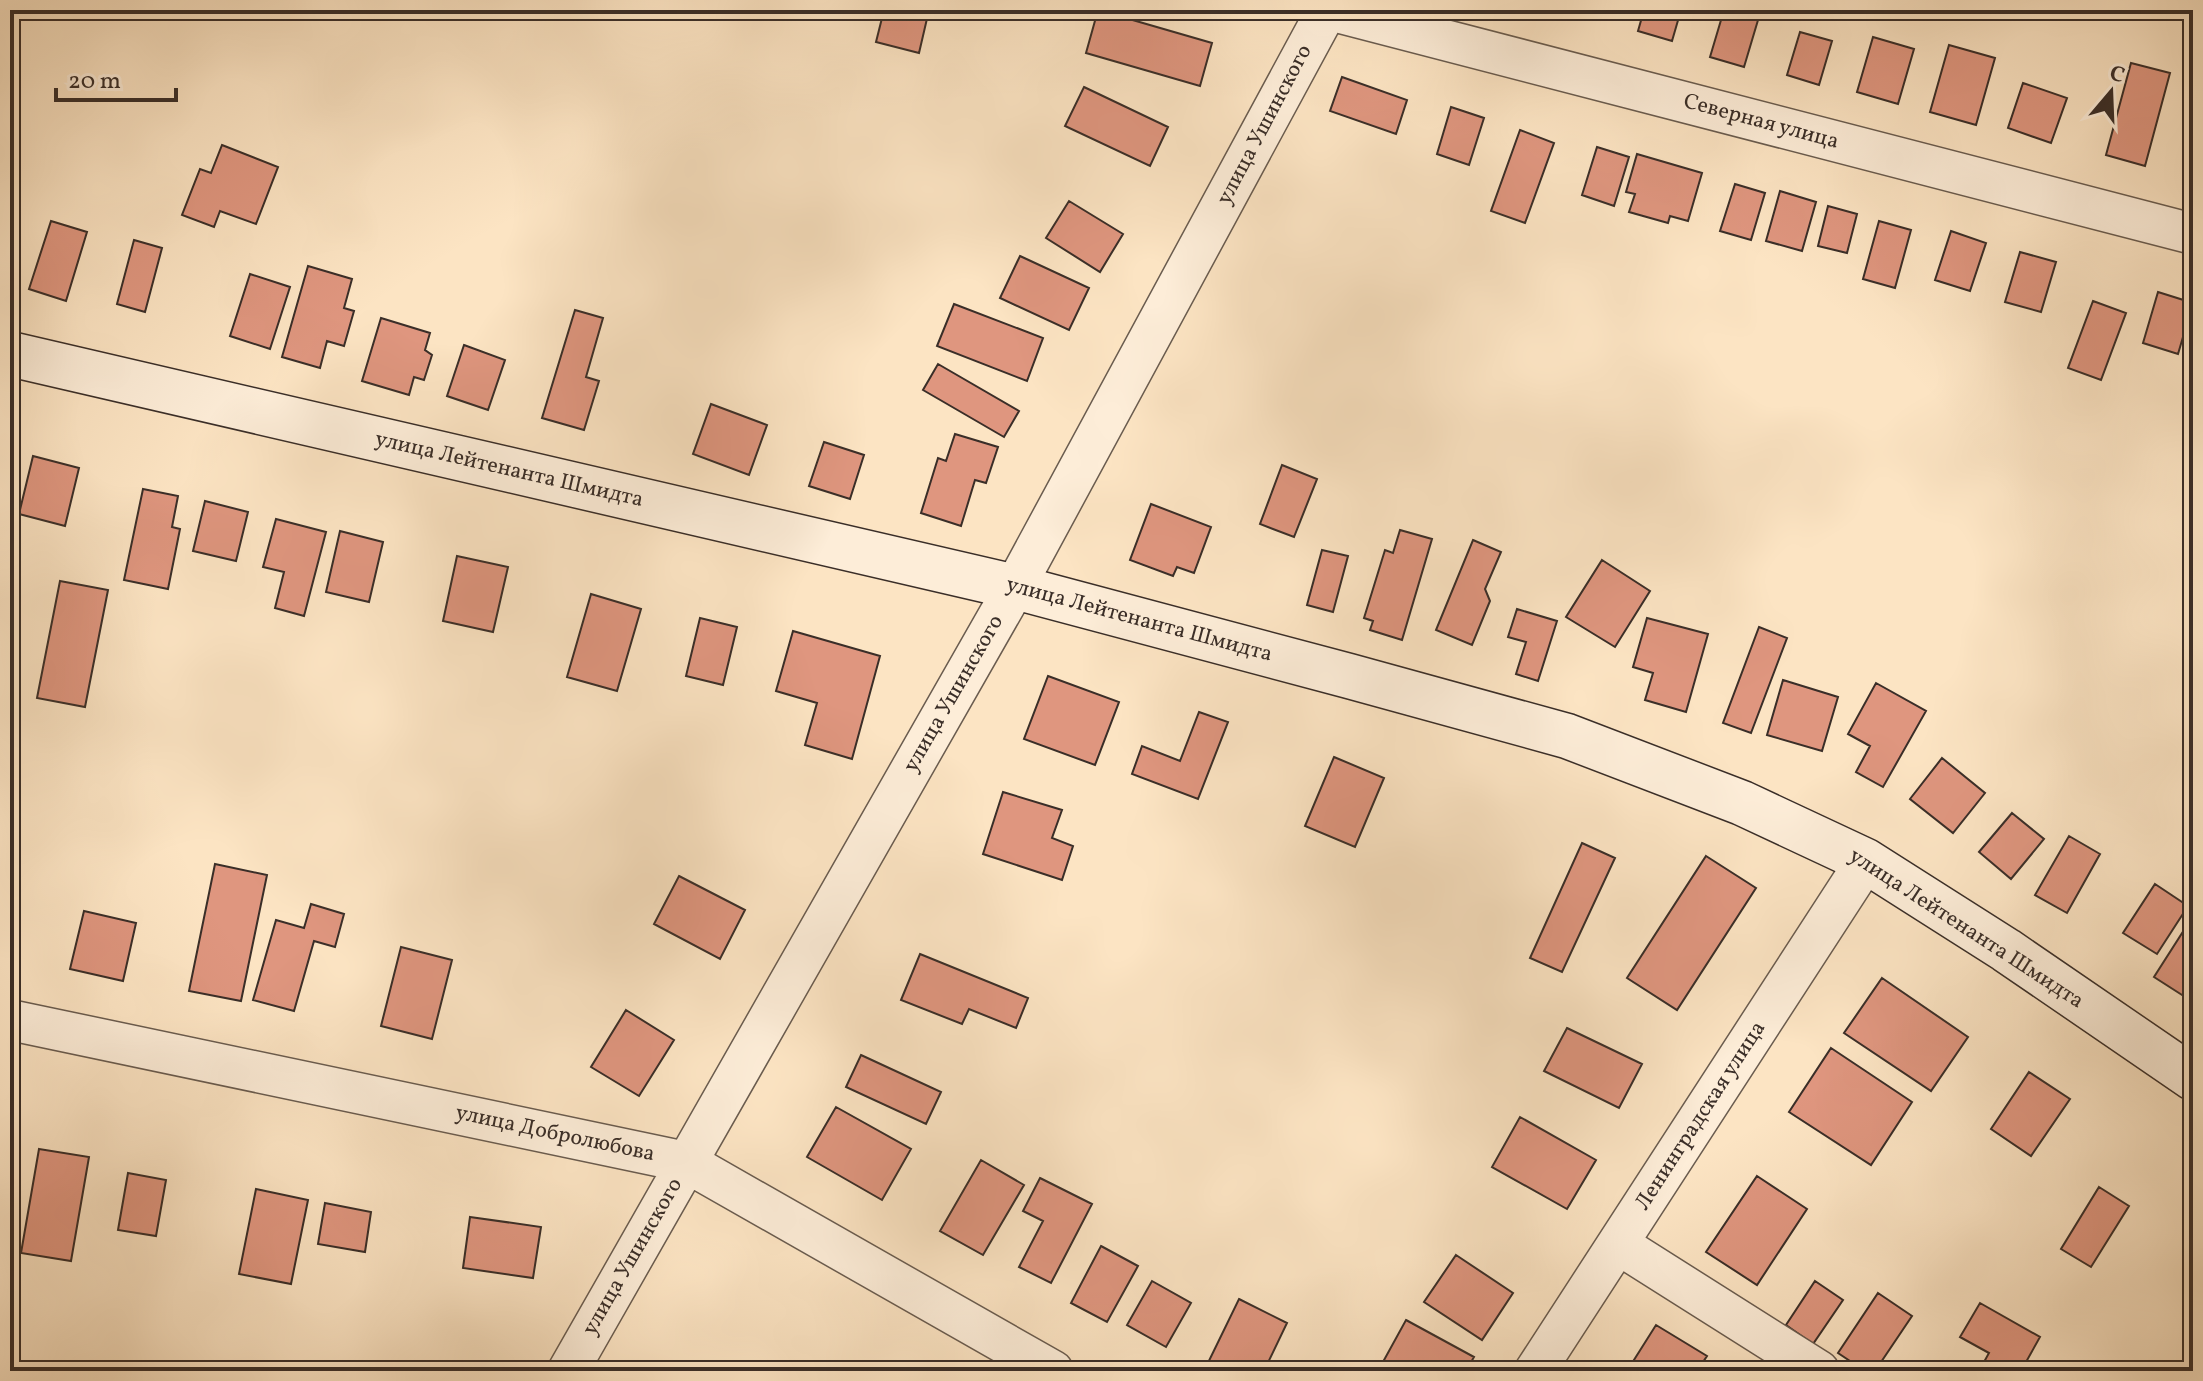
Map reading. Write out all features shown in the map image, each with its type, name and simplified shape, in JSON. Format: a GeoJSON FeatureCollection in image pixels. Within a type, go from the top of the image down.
{"type":"FeatureCollection","features":[{"type":"Feature","properties":{"kind":"main road","name":"улица Лейтенанта Шмидта"},"geometry":{"type":"LineString","coordinates":[[10,354],[1015,587],[1567,736],[1742,803],[1866,861],[2006,950],[2193,1078]]}},
{"type":"Feature","properties":{"kind":"street","name":"Северная улица"},"geometry":{"type":"LineString","coordinates":[[1328,10],[2193,234]]}},
{"type":"Feature","properties":{"kind":"street","name":"улица Ушинского"},"geometry":{"type":"LineString","coordinates":[[568,1371],[1015,587],[1328,10]]}},
{"type":"Feature","properties":{"kind":"street","name":"Ленинградская улица"},"geometry":{"type":"LineString","coordinates":[[1535,1371],[1866,861]]}},
{"type":"Feature","properties":{"kind":"street","name":"улица Добролюбова"},"geometry":{"type":"LineString","coordinates":[[10,1020],[686,1162],[1053,1371]]}},
{"type":"Feature","properties":{"kind":"street"},"geometry":{"type":"LineString","coordinates":[[1618,1244],[1819,1371]]}},
{"type":"Feature","properties":{"kind":"building"},"geometry":{"type":"Polygon","coordinates":[[[884,10],[929,10],[919,53],[876,42],[884,10]]]}},
{"type":"Feature","properties":{"kind":"building"},"geometry":{"type":"Polygon","coordinates":[[[1098,10],[1212,43],[1200,86],[1086,53],[1098,10]]]}},
{"type":"Feature","properties":{"kind":"building"},"geometry":{"type":"Polygon","coordinates":[[[1644,10],[1681,10],[1672,41],[1638,31],[1644,10]]]}},
{"type":"Feature","properties":{"kind":"building"},"geometry":{"type":"Polygon","coordinates":[[[1724,10],[1761,10],[1744,67],[1710,57],[1724,10]]]}},
{"type":"Feature","properties":{"kind":"building"},"geometry":{"type":"Polygon","coordinates":[[[1800,32],[1832,41],[1819,85],[1787,75],[1800,32]]]}},
{"type":"Feature","properties":{"kind":"building"},"geometry":{"type":"Polygon","coordinates":[[[1873,37],[1914,49],[1898,104],[1857,92],[1873,37]]]}},
{"type":"Feature","properties":{"kind":"building"},"geometry":{"type":"Polygon","coordinates":[[[1949,45],[1995,58],[1976,125],[1930,112],[1949,45]]]}},
{"type":"Feature","properties":{"kind":"building"},"geometry":{"type":"Polygon","coordinates":[[[2131,63],[2170,73],[2145,166],[2106,155],[2131,63]]]}},
{"type":"Feature","properties":{"kind":"building"},"geometry":{"type":"Polygon","coordinates":[[[1342,77],[1407,100],[1396,134],[1330,111],[1342,77]]]}},
{"type":"Feature","properties":{"kind":"building"},"geometry":{"type":"Polygon","coordinates":[[[2023,83],[2067,98],[2051,143],[2008,128],[2023,83]]]}},
{"type":"Feature","properties":{"kind":"building"},"geometry":{"type":"Polygon","coordinates":[[[1084,87],[1168,127],[1150,166],[1065,126],[1084,87]]]}},
{"type":"Feature","properties":{"kind":"building"},"geometry":{"type":"Polygon","coordinates":[[[1451,107],[1484,118],[1469,165],[1437,154],[1451,107]]]}},
{"type":"Feature","properties":{"kind":"building"},"geometry":{"type":"Polygon","coordinates":[[[1520,130],[1554,143],[1525,223],[1491,211],[1520,130]]]}},
{"type":"Feature","properties":{"kind":"building"},"geometry":{"type":"Polygon","coordinates":[[[2193,139],[2193,177],[2184,175],[2193,139]]]}},
{"type":"Feature","properties":{"kind":"building"},"geometry":{"type":"Polygon","coordinates":[[[222,145],[278,167],[256,224],[220,211],[214,227],[182,215],[200,169],[211,173],[222,145]]]}},
{"type":"Feature","properties":{"kind":"building"},"geometry":{"type":"Polygon","coordinates":[[[1597,147],[1629,157],[1614,206],[1582,195],[1597,147]]]}},
{"type":"Feature","properties":{"kind":"building"},"geometry":{"type":"Polygon","coordinates":[[[1637,154],[1702,173],[1688,221],[1670,216],[1668,223],[1629,212],[1635,194],[1626,192],[1637,154]]]}},
{"type":"Feature","properties":{"kind":"building"},"geometry":{"type":"Polygon","coordinates":[[[1735,184],[1765,193],[1751,240],[1720,231],[1735,184]]]}},
{"type":"Feature","properties":{"kind":"building"},"geometry":{"type":"Polygon","coordinates":[[[1780,191],[1816,202],[1802,251],[1766,241],[1780,191]]]}},
{"type":"Feature","properties":{"kind":"building"},"geometry":{"type":"Polygon","coordinates":[[[1069,201],[1123,234],[1100,272],[1046,238],[1069,201]]]}},
{"type":"Feature","properties":{"kind":"building"},"geometry":{"type":"Polygon","coordinates":[[[1828,206],[1857,214],[1847,253],[1818,246],[1828,206]]]}},
{"type":"Feature","properties":{"kind":"building"},"geometry":{"type":"Polygon","coordinates":[[[51,221],[87,232],[66,301],[29,289],[51,221]]]}},
{"type":"Feature","properties":{"kind":"building"},"geometry":{"type":"Polygon","coordinates":[[[1879,221],[1911,230],[1895,288],[1863,279],[1879,221]]]}},
{"type":"Feature","properties":{"kind":"building"},"geometry":{"type":"Polygon","coordinates":[[[1951,231],[1986,243],[1970,291],[1935,280],[1951,231]]]}},
{"type":"Feature","properties":{"kind":"building"},"geometry":{"type":"Polygon","coordinates":[[[134,240],[162,248],[145,312],[117,304],[134,240]]]}},
{"type":"Feature","properties":{"kind":"building"},"geometry":{"type":"Polygon","coordinates":[[[2020,252],[2056,262],[2041,312],[2005,302],[2020,252]]]}},
{"type":"Feature","properties":{"kind":"building"},"geometry":{"type":"Polygon","coordinates":[[[1020,256],[1089,288],[1069,330],[1000,298],[1020,256]]]}},
{"type":"Feature","properties":{"kind":"building"},"geometry":{"type":"Polygon","coordinates":[[[308,266],[352,279],[344,308],[354,311],[344,346],[327,341],[320,368],[282,357],[308,266]]]}},
{"type":"Feature","properties":{"kind":"building"},"geometry":{"type":"Polygon","coordinates":[[[250,274],[290,287],[270,349],[230,336],[250,274]]]}},
{"type":"Feature","properties":{"kind":"building"},"geometry":{"type":"Polygon","coordinates":[[[2158,292],[2193,303],[2178,354],[2143,343],[2158,292]]]}},
{"type":"Feature","properties":{"kind":"building"},"geometry":{"type":"Polygon","coordinates":[[[2093,301],[2126,313],[2101,380],[2068,368],[2093,301]]]}},
{"type":"Feature","properties":{"kind":"building"},"geometry":{"type":"Polygon","coordinates":[[[954,304],[1043,338],[1027,381],[937,346],[954,304]]]}},
{"type":"Feature","properties":{"kind":"building"},"geometry":{"type":"Polygon","coordinates":[[[575,310],[603,318],[586,377],[599,381],[584,430],[542,418],[575,310]]]}},
{"type":"Feature","properties":{"kind":"building"},"geometry":{"type":"Polygon","coordinates":[[[381,318],[430,333],[425,350],[432,355],[424,380],[414,377],[409,395],[362,381],[381,318]]]}},
{"type":"Feature","properties":{"kind":"building"},"geometry":{"type":"Polygon","coordinates":[[[464,345],[505,360],[488,410],[447,396],[464,345]]]}},
{"type":"Feature","properties":{"kind":"building"},"geometry":{"type":"Polygon","coordinates":[[[938,364],[1019,411],[1004,437],[923,390],[938,364]]]}},
{"type":"Feature","properties":{"kind":"building"},"geometry":{"type":"Polygon","coordinates":[[[711,404],[767,425],[749,475],[693,454],[711,404]]]}},
{"type":"Feature","properties":{"kind":"building"},"geometry":{"type":"Polygon","coordinates":[[[955,434],[998,447],[986,483],[975,480],[961,526],[921,513],[938,458],[946,461],[955,434]]]}},
{"type":"Feature","properties":{"kind":"building"},"geometry":{"type":"Polygon","coordinates":[[[824,442],[864,455],[850,499],[809,486],[824,442]]]}},
{"type":"Feature","properties":{"kind":"building"},"geometry":{"type":"Polygon","coordinates":[[[33,456],[79,468],[65,526],[19,514],[33,456]]]}},
{"type":"Feature","properties":{"kind":"building"},"geometry":{"type":"Polygon","coordinates":[[[1282,465],[1317,479],[1294,537],[1260,524],[1282,465]]]}},
{"type":"Feature","properties":{"kind":"building"},"geometry":{"type":"Polygon","coordinates":[[[143,489],[178,496],[172,527],[180,529],[168,589],[124,580],[143,489]]]}},
{"type":"Feature","properties":{"kind":"building"},"geometry":{"type":"Polygon","coordinates":[[[205,501],[248,512],[236,561],[193,551],[205,501]]]}},
{"type":"Feature","properties":{"kind":"building"},"geometry":{"type":"Polygon","coordinates":[[[1151,504],[1211,527],[1194,573],[1177,567],[1173,576],[1130,560],[1151,504]]]}},
{"type":"Feature","properties":{"kind":"building"},"geometry":{"type":"Polygon","coordinates":[[[276,519],[326,532],[304,616],[275,608],[284,572],[263,567],[276,519]]]}},
{"type":"Feature","properties":{"kind":"building"},"geometry":{"type":"Polygon","coordinates":[[[1400,530],[1432,539],[1402,640],[1370,630],[1373,621],[1364,618],[1385,550],[1393,553],[1400,530]]]}},
{"type":"Feature","properties":{"kind":"building"},"geometry":{"type":"Polygon","coordinates":[[[340,531],[383,542],[369,602],[326,592],[340,531]]]}},
{"type":"Feature","properties":{"kind":"building"},"geometry":{"type":"Polygon","coordinates":[[[1473,540],[1501,552],[1485,589],[1490,601],[1472,645],[1436,630],[1473,540]]]}},
{"type":"Feature","properties":{"kind":"building"},"geometry":{"type":"Polygon","coordinates":[[[1322,550],[1348,556],[1333,612],[1307,605],[1322,550]]]}},
{"type":"Feature","properties":{"kind":"building"},"geometry":{"type":"Polygon","coordinates":[[[457,556],[508,567],[493,632],[443,621],[457,556]]]}},
{"type":"Feature","properties":{"kind":"building"},"geometry":{"type":"Polygon","coordinates":[[[1602,560],[1650,591],[1615,647],[1566,617],[1602,560]]]}},
{"type":"Feature","properties":{"kind":"building"},"geometry":{"type":"Polygon","coordinates":[[[60,581],[108,590],[85,707],[37,698],[60,581]]]}},
{"type":"Feature","properties":{"kind":"building"},"geometry":{"type":"Polygon","coordinates":[[[591,594],[641,609],[617,691],[567,677],[591,594]]]}},
{"type":"Feature","properties":{"kind":"building"},"geometry":{"type":"Polygon","coordinates":[[[1517,609],[1557,621],[1538,681],[1516,674],[1526,642],[1508,637],[1517,609]]]}},
{"type":"Feature","properties":{"kind":"building"},"geometry":{"type":"Polygon","coordinates":[[[700,618],[737,627],[723,685],[686,676],[700,618]]]}},
{"type":"Feature","properties":{"kind":"building"},"geometry":{"type":"Polygon","coordinates":[[[1647,618],[1708,634],[1686,712],[1645,700],[1653,673],[1633,667],[1647,618]]]}},
{"type":"Feature","properties":{"kind":"building"},"geometry":{"type":"Polygon","coordinates":[[[1759,627],[1787,638],[1751,733],[1723,723],[1759,627]]]}},
{"type":"Feature","properties":{"kind":"building"},"geometry":{"type":"Polygon","coordinates":[[[793,631],[880,656],[852,759],[805,745],[817,703],[776,691],[793,631]]]}},
{"type":"Feature","properties":{"kind":"building"},"geometry":{"type":"Polygon","coordinates":[[[1048,676],[1119,702],[1095,765],[1024,739],[1048,676]]]}},
{"type":"Feature","properties":{"kind":"building"},"geometry":{"type":"Polygon","coordinates":[[[1783,680],[1838,697],[1822,751],[1767,735],[1783,680]]]}},
{"type":"Feature","properties":{"kind":"building"},"geometry":{"type":"Polygon","coordinates":[[[1876,683],[1926,711],[1883,787],[1856,772],[1870,746],[1848,734],[1876,683]]]}},
{"type":"Feature","properties":{"kind":"building"},"geometry":{"type":"Polygon","coordinates":[[[1199,712],[1228,722],[1198,799],[1132,774],[1142,746],[1180,761],[1199,712]]]}},
{"type":"Feature","properties":{"kind":"building"},"geometry":{"type":"Polygon","coordinates":[[[1334,757],[1384,778],[1355,847],[1305,826],[1334,757]]]}},
{"type":"Feature","properties":{"kind":"building"},"geometry":{"type":"Polygon","coordinates":[[[1942,758],[1985,793],[1953,833],[1910,799],[1942,758]]]}},
{"type":"Feature","properties":{"kind":"building"},"geometry":{"type":"Polygon","coordinates":[[[1003,792],[1062,810],[1052,838],[1073,846],[1062,880],[983,854],[1003,792]]]}},
{"type":"Feature","properties":{"kind":"building"},"geometry":{"type":"Polygon","coordinates":[[[2012,813],[2044,839],[2011,879],[1979,852],[2012,813]]]}},
{"type":"Feature","properties":{"kind":"building"},"geometry":{"type":"Polygon","coordinates":[[[2069,836],[2100,854],[2067,913],[2035,895],[2069,836]]]}},
{"type":"Feature","properties":{"kind":"building"},"geometry":{"type":"Polygon","coordinates":[[[1582,843],[1615,858],[1562,972],[1530,958],[1582,843]]]}},
{"type":"Feature","properties":{"kind":"building"},"geometry":{"type":"Polygon","coordinates":[[[1706,856],[1756,888],[1677,1010],[1627,978],[1706,856]]]}},
{"type":"Feature","properties":{"kind":"building"},"geometry":{"type":"Polygon","coordinates":[[[215,864],[267,875],[241,1001],[189,991],[215,864]]]}},
{"type":"Feature","properties":{"kind":"building"},"geometry":{"type":"Polygon","coordinates":[[[679,876],[745,910],[720,959],[654,924],[679,876]]]}},
{"type":"Feature","properties":{"kind":"building"},"geometry":{"type":"Polygon","coordinates":[[[2155,884],[2188,906],[2157,954],[2123,933],[2155,884]]]}},
{"type":"Feature","properties":{"kind":"building"},"geometry":{"type":"Polygon","coordinates":[[[311,904],[344,914],[335,947],[314,941],[294,1011],[253,1000],[276,920],[304,928],[311,904]]]}},
{"type":"Feature","properties":{"kind":"building"},"geometry":{"type":"Polygon","coordinates":[[[84,911],[136,923],[123,981],[70,969],[84,911]]]}},
{"type":"Feature","properties":{"kind":"building"},"geometry":{"type":"Polygon","coordinates":[[[2193,916],[2193,1002],[2154,977],[2193,916]]]}},
{"type":"Feature","properties":{"kind":"building"},"geometry":{"type":"Polygon","coordinates":[[[401,947],[452,960],[432,1039],[381,1026],[401,947]]]}},
{"type":"Feature","properties":{"kind":"building"},"geometry":{"type":"Polygon","coordinates":[[[920,954],[1028,998],[1016,1028],[969,1009],[962,1024],[901,1000],[920,954]]]}},
{"type":"Feature","properties":{"kind":"building"},"geometry":{"type":"Polygon","coordinates":[[[1882,978],[1968,1037],[1931,1091],[1844,1033],[1882,978]]]}},
{"type":"Feature","properties":{"kind":"building"},"geometry":{"type":"Polygon","coordinates":[[[626,1010],[674,1040],[639,1096],[591,1067],[626,1010]]]}},
{"type":"Feature","properties":{"kind":"building"},"geometry":{"type":"Polygon","coordinates":[[[1567,1028],[1642,1064],[1619,1108],[1544,1071],[1567,1028]]]}},
{"type":"Feature","properties":{"kind":"building"},"geometry":{"type":"Polygon","coordinates":[[[1831,1048],[1912,1102],[1871,1165],[1789,1112],[1831,1048]]]}},
{"type":"Feature","properties":{"kind":"building"},"geometry":{"type":"Polygon","coordinates":[[[861,1055],[941,1092],[926,1124],[846,1087],[861,1055]]]}},
{"type":"Feature","properties":{"kind":"building"},"geometry":{"type":"Polygon","coordinates":[[[2029,1072],[2070,1099],[2031,1156],[1991,1129],[2029,1072]]]}},
{"type":"Feature","properties":{"kind":"building"},"geometry":{"type":"Polygon","coordinates":[[[836,1107],[911,1149],[882,1200],[807,1157],[836,1107]]]}},
{"type":"Feature","properties":{"kind":"building"},"geometry":{"type":"Polygon","coordinates":[[[1520,1117],[1596,1160],[1567,1209],[1492,1167],[1520,1117]]]}},
{"type":"Feature","properties":{"kind":"building"},"geometry":{"type":"Polygon","coordinates":[[[39,1149],[89,1157],[71,1261],[21,1253],[39,1149]]]}},
{"type":"Feature","properties":{"kind":"building"},"geometry":{"type":"Polygon","coordinates":[[[981,1160],[1024,1185],[983,1255],[940,1231],[981,1160]]]}},
{"type":"Feature","properties":{"kind":"building"},"geometry":{"type":"Polygon","coordinates":[[[128,1173],[166,1180],[156,1236],[118,1230],[128,1173]]]}},
{"type":"Feature","properties":{"kind":"building"},"geometry":{"type":"Polygon","coordinates":[[[1757,1176],[1807,1209],[1757,1285],[1706,1252],[1757,1176]]]}},
{"type":"Feature","properties":{"kind":"building"},"geometry":{"type":"Polygon","coordinates":[[[1040,1178],[1092,1204],[1051,1283],[1019,1267],[1043,1221],[1023,1211],[1040,1178]]]}},
{"type":"Feature","properties":{"kind":"building"},"geometry":{"type":"Polygon","coordinates":[[[2099,1187],[2129,1206],[2091,1267],[2061,1249],[2099,1187]]]}},
{"type":"Feature","properties":{"kind":"building"},"geometry":{"type":"Polygon","coordinates":[[[256,1189],[308,1200],[291,1284],[239,1274],[256,1189]]]}},
{"type":"Feature","properties":{"kind":"building"},"geometry":{"type":"Polygon","coordinates":[[[325,1203],[371,1212],[365,1252],[318,1244],[325,1203]]]}},
{"type":"Feature","properties":{"kind":"building"},"geometry":{"type":"Polygon","coordinates":[[[470,1217],[541,1227],[533,1278],[463,1268],[470,1217]]]}},
{"type":"Feature","properties":{"kind":"building"},"geometry":{"type":"Polygon","coordinates":[[[1101,1246],[1138,1266],[1107,1322],[1071,1303],[1101,1246]]]}},
{"type":"Feature","properties":{"kind":"building"},"geometry":{"type":"Polygon","coordinates":[[[1456,1255],[1513,1293],[1482,1340],[1424,1302],[1456,1255]]]}},
{"type":"Feature","properties":{"kind":"building"},"geometry":{"type":"Polygon","coordinates":[[[1152,1281],[1191,1303],[1166,1347],[1127,1325],[1152,1281]]]}},
{"type":"Feature","properties":{"kind":"building"},"geometry":{"type":"Polygon","coordinates":[[[1815,1281],[1843,1300],[1813,1344],[1786,1325],[1815,1281]]]}},
{"type":"Feature","properties":{"kind":"building"},"geometry":{"type":"Polygon","coordinates":[[[1878,1293],[1912,1316],[1875,1371],[1865,1371],[1838,1353],[1878,1293]]]}},
{"type":"Feature","properties":{"kind":"building"},"geometry":{"type":"Polygon","coordinates":[[[1239,1299],[1287,1323],[1264,1371],[1204,1371],[1239,1299]]]}},
{"type":"Feature","properties":{"kind":"building"},"geometry":{"type":"Polygon","coordinates":[[[1980,1303],[2040,1337],[2021,1371],[1979,1371],[1989,1353],[1960,1337],[1980,1303]]]}},
{"type":"Feature","properties":{"kind":"building"},"geometry":{"type":"Polygon","coordinates":[[[1406,1320],[1474,1357],[1466,1371],[1378,1371],[1406,1320]]]}},
{"type":"Feature","properties":{"kind":"building"},"geometry":{"type":"Polygon","coordinates":[[[1656,1325],[1707,1356],[1697,1371],[1627,1371],[1656,1325]]]}}]}
